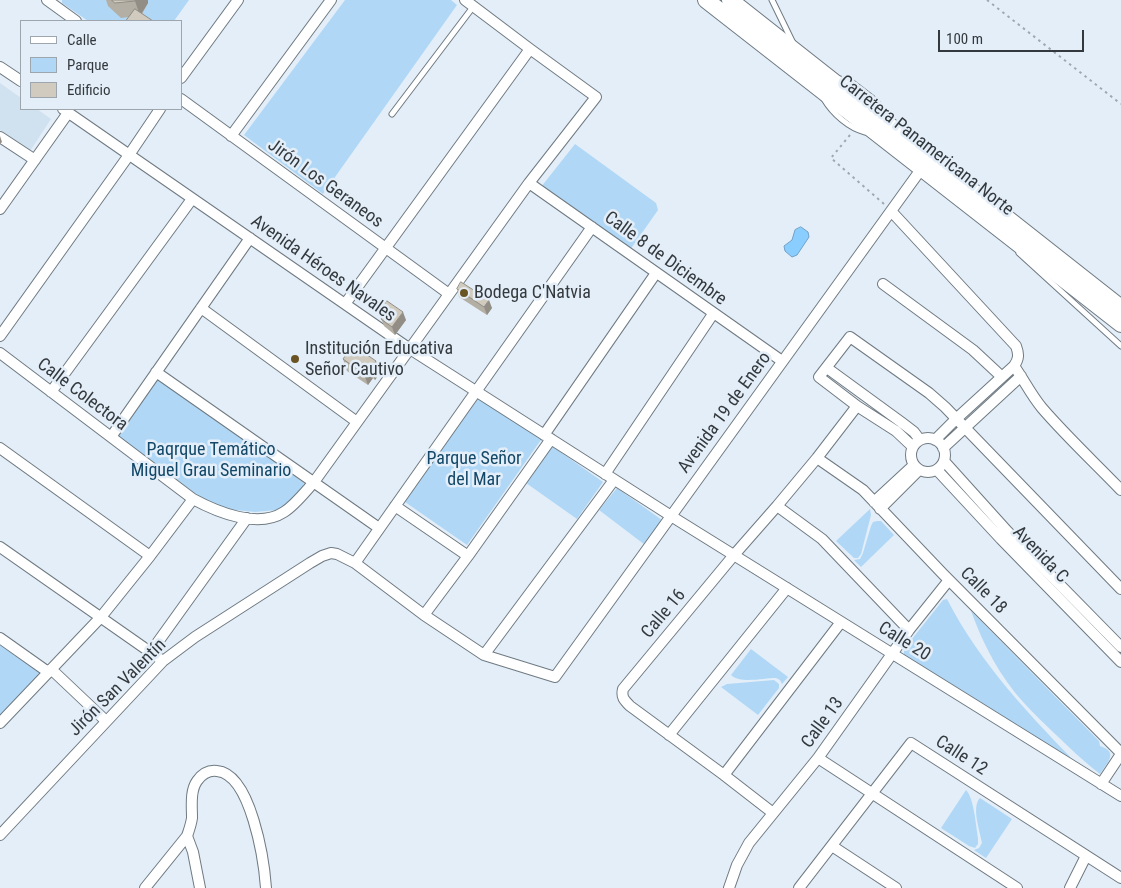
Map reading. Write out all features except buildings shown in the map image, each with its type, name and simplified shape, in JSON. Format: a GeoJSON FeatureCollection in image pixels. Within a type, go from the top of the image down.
{"type":"FeatureCollection","features":[{"type":"Feature","properties":{"kind":"highway","name":"Carretera Panamericana Norte"},"geometry":{"type":"LineString","coordinates":[[706,0],[821,81],[1121,308]]}},
{"type":"Feature","properties":{"kind":"highway","name":"Carretera Panamericana Norte"},"geometry":{"type":"LineString","coordinates":[[730,0],[799,55],[821,81]]}},
{"type":"Feature","properties":{"kind":"highway","name":"Carretera Panamericana Norte"},"geometry":{"type":"LineString","coordinates":[[885,131],[922,168],[1121,324]]}},
{"type":"Feature","properties":{"kind":"street"},"geometry":{"type":"LineString","coordinates":[[47,0],[75,20]]}},
{"type":"Feature","properties":{"kind":"street"},"geometry":{"type":"LineString","coordinates":[[182,77],[238,0]]}},
{"type":"Feature","properties":{"kind":"street"},"geometry":{"type":"LineString","coordinates":[[231,136],[331,0]]}},
{"type":"Feature","properties":{"kind":"street"},"geometry":{"type":"LineString","coordinates":[[345,304],[530,49],[470,3]]}},
{"type":"Feature","properties":{"kind":"street","name":"Calle Colectora"},"geometry":{"type":"LineString","coordinates":[[0,353],[192,499],[221,513],[233,516],[260,519],[280,515],[314,482],[529,182],[596,97],[530,49]]}},
{"type":"Feature","properties":{"kind":"street"},"geometry":{"type":"LineString","coordinates":[[0,67],[20,80]]}},
{"type":"Feature","properties":{"kind":"street","name":"Jirón Los Geraneos"},"geometry":{"type":"LineString","coordinates":[[182,100],[449,294]]}},
{"type":"Feature","properties":{"kind":"street"},"geometry":{"type":"LineString","coordinates":[[0,336],[159,110]]}},
{"type":"Feature","properties":{"kind":"street"},"geometry":{"type":"LineString","coordinates":[[0,209],[35,160],[65,111]]}},
{"type":"Feature","properties":{"kind":"street","name":"Avenida Héroes Navales"},"geometry":{"type":"LineString","coordinates":[[65,111],[410,349],[675,518]]}},
{"type":"Feature","properties":{"kind":"street"},"geometry":{"type":"LineString","coordinates":[[0,137],[35,160]]}},
{"type":"Feature","properties":{"kind":"street","name":"Avenida 19 de Enero"},"geometry":{"type":"LineString","coordinates":[[554,677],[675,518],[782,362],[922,168]]}},
{"type":"Feature","properties":{"kind":"street","name":"Calle 8 de Diciembre"},"geometry":{"type":"LineString","coordinates":[[529,182],[782,362]]}},
{"type":"Feature","properties":{"kind":"street"},"geometry":{"type":"LineString","coordinates":[[51,392],[192,198]]}},
{"type":"Feature","properties":{"kind":"street"},"geometry":{"type":"LineString","coordinates":[[891,211],[1016,346],[1019,353],[1018,361],[1014,366],[934,440]]}},
{"type":"Feature","properties":{"kind":"street"},"geometry":{"type":"LineString","coordinates":[[354,563],[592,227]]}},
{"type":"Feature","properties":{"kind":"street"},"geometry":{"type":"LineString","coordinates":[[111,437],[250,238]]}},
{"type":"Feature","properties":{"kind":"street"},"geometry":{"type":"LineString","coordinates":[[424,615],[468,556],[656,273]]}},
{"type":"Feature","properties":{"kind":"street"},"geometry":{"type":"LineString","coordinates":[[883,284],[973,350],[1002,377]]}},
{"type":"Feature","properties":{"kind":"street"},"geometry":{"type":"LineString","coordinates":[[201,308],[357,422]]}},
{"type":"Feature","properties":{"kind":"street"},"geometry":{"type":"LineString","coordinates":[[605,474],[713,314]]}},
{"type":"Feature","properties":{"kind":"street"},"geometry":{"type":"LineString","coordinates":[[917,444],[857,406],[819,378],[850,337],[930,394],[965,427],[1121,589]]}},
{"type":"Feature","properties":{"kind":"street"},"geometry":{"type":"LineString","coordinates":[[1014,366],[1030,393],[1043,409],[1121,490]]}},
{"type":"Feature","properties":{"kind":"street"},"geometry":{"type":"LineString","coordinates":[[827,368],[908,427],[917,444]]}},
{"type":"Feature","properties":{"kind":"street"},"geometry":{"type":"LineString","coordinates":[[156,372],[379,528]]}},
{"type":"Feature","properties":{"kind":"street"},"geometry":{"type":"LineString","coordinates":[[943,448],[1021,376]]}},
{"type":"Feature","properties":{"kind":"street","name":"Calle 16"},"geometry":{"type":"LineString","coordinates":[[773,813],[624,700],[622,689],[817,458],[857,406]]}},
{"type":"Feature","properties":{"kind":"street"},"geometry":{"type":"LineString","coordinates":[[925,439],[934,440],[943,448],[944,457],[940,465],[928,472],[917,467],[911,456],[917,444],[925,439]]}},
{"type":"Feature","properties":{"kind":"street"},"geometry":{"type":"LineString","coordinates":[[0,448],[150,556]]}},
{"type":"Feature","properties":{"kind":"street","name":"Calle 18"},"geometry":{"type":"LineString","coordinates":[[817,458],[860,487],[1121,754]]}},
{"type":"Feature","properties":{"kind":"street","name":"Avenida C"},"geometry":{"type":"LineString","coordinates":[[940,465],[1000,538],[1119,653]]}},
{"type":"Feature","properties":{"kind":"street"},"geometry":{"type":"LineString","coordinates":[[877,506],[917,467]]}},
{"type":"Feature","properties":{"kind":"street"},"geometry":{"type":"LineString","coordinates":[[484,655],[614,480]]}},
{"type":"Feature","properties":{"kind":"street"},"geometry":{"type":"LineString","coordinates":[[0,723],[101,617],[150,556],[192,499]]}},
{"type":"Feature","properties":{"kind":"street"},"geometry":{"type":"LineString","coordinates":[[394,506],[468,556]]}},
{"type":"Feature","properties":{"kind":"street"},"geometry":{"type":"LineString","coordinates":[[777,506],[822,539],[909,630]]}},
{"type":"Feature","properties":{"kind":"street"},"geometry":{"type":"LineString","coordinates":[[150,653],[247,518]]}},
{"type":"Feature","properties":{"kind":"street","name":"Calle 20"},"geometry":{"type":"LineString","coordinates":[[675,518],[1121,796]]}},
{"type":"Feature","properties":{"kind":"street"},"geometry":{"type":"LineString","coordinates":[[0,547],[163,661]]}},
{"type":"Feature","properties":{"kind":"street","name":"Jirón San Valentín"},"geometry":{"type":"LineString","coordinates":[[0,834],[163,661],[195,637],[322,556],[331,553],[354,563],[424,615],[484,655],[554,677]]}},
{"type":"Feature","properties":{"kind":"street","name":"Calle 13"},"geometry":{"type":"LineString","coordinates":[[729,888],[743,853],[818,758],[909,630],[949,580]]}},
{"type":"Feature","properties":{"kind":"street"},"geometry":{"type":"LineString","coordinates":[[669,735],[787,588]]}},
{"type":"Feature","properties":{"kind":"street"},"geometry":{"type":"LineString","coordinates":[[724,775],[840,622]]}},
{"type":"Feature","properties":{"kind":"street"},"geometry":{"type":"LineString","coordinates":[[0,638],[50,671],[106,721]]}},
{"type":"Feature","properties":{"kind":"street","name":"Calle 12"},"geometry":{"type":"LineString","coordinates":[[799,888],[911,743],[1121,878]]}},
{"type":"Feature","properties":{"kind":"street"},"geometry":{"type":"LineString","coordinates":[[1101,784],[1121,754]]}},
{"type":"Feature","properties":{"kind":"street"},"geometry":{"type":"LineString","coordinates":[[818,758],[1017,888]]}},
{"type":"Feature","properties":{"kind":"street"},"geometry":{"type":"LineString","coordinates":[[145,888],[187,836],[190,827],[194,789],[197,781],[206,773],[214,770],[227,773],[239,787],[250,810],[260,847],[266,888]]}},
{"type":"Feature","properties":{"kind":"street"},"geometry":{"type":"LineString","coordinates":[[187,836],[200,888]]}},
{"type":"Feature","properties":{"kind":"street"},"geometry":{"type":"LineString","coordinates":[[832,846],[890,887]]}},
{"type":"Feature","properties":{"kind":"street"},"geometry":{"type":"LineString","coordinates":[[1070,888],[1086,856]]}},
{"type":"Feature","properties":{"kind":"lane"},"geometry":{"type":"LineString","coordinates":[[772,0],[799,55]]}},
{"type":"Feature","properties":{"kind":"lane"},"geometry":{"type":"LineString","coordinates":[[392,114],[470,3]]}},
{"type":"Feature","properties":{"kind":"lane"},"geometry":{"type":"LineString","coordinates":[[821,81],[850,81],[876,101],[885,131]]}},
{"type":"Feature","properties":{"kind":"lane"},"geometry":{"type":"LineString","coordinates":[[980,214],[1026,261],[1121,346]]}},
{"type":"Feature","properties":{"kind":"path"},"geometry":{"type":"LineString","coordinates":[[987,0],[1121,104]]}},
{"type":"Feature","properties":{"kind":"path"},"geometry":{"type":"LineString","coordinates":[[851,135],[831,158],[891,211]]}},
{"type":"Feature","properties":{"kind":"shaded area"},"geometry":{"type":"Polygon","coordinates":[[[0,83],[20,97],[20,110],[38,110],[51,119],[30,151],[0,130],[0,83]]]}},
{"type":"Feature","properties":{"kind":"shaded area"},"geometry":{"type":"Polygon","coordinates":[[[801,227],[808,232],[809,237],[797,255],[792,257],[785,251],[784,246],[792,240],[795,230],[801,227]]]}},
{"type":"Feature","properties":{"kind":"green space"},"geometry":{"type":"Polygon","coordinates":[[[62,0],[189,0],[175,20],[87,20],[62,3],[62,0]]]}},
{"type":"Feature","properties":{"kind":"green space"},"geometry":{"type":"Polygon","coordinates":[[[345,0],[451,0],[457,5],[323,194],[244,135],[345,0]]]}},
{"type":"Feature","properties":{"kind":"green space"},"geometry":{"type":"Polygon","coordinates":[[[575,144],[656,203],[658,210],[630,250],[541,187],[575,144]]]}},
{"type":"Feature","properties":{"kind":"green space","name":"Paqrque Temático Miguel Grau Seminario"},"geometry":{"type":"Polygon","coordinates":[[[158,379],[304,483],[302,488],[286,506],[277,510],[255,512],[226,509],[203,499],[117,435],[158,379]]]}},
{"type":"Feature","properties":{"kind":"green space","name":"Parque Señor del Mar"},"geometry":{"type":"Polygon","coordinates":[[[480,394],[543,437],[467,545],[405,502],[480,394]]]}},
{"type":"Feature","properties":{"kind":"green space"},"geometry":{"type":"Polygon","coordinates":[[[552,446],[603,482],[577,519],[526,483],[552,446]]]}},
{"type":"Feature","properties":{"kind":"green space"},"geometry":{"type":"Polygon","coordinates":[[[617,488],[662,520],[649,548],[599,510],[617,488]]]}},
{"type":"Feature","properties":{"kind":"green space"},"geometry":{"type":"Polygon","coordinates":[[[870,509],[871,515],[861,554],[858,558],[854,558],[836,541],[870,509]]]}},
{"type":"Feature","properties":{"kind":"green space"},"geometry":{"type":"Polygon","coordinates":[[[881,521],[894,535],[861,567],[854,560],[860,559],[871,526],[873,522],[881,521]]]}},
{"type":"Feature","properties":{"kind":"green space"},"geometry":{"type":"Polygon","coordinates":[[[947,599],[960,623],[991,668],[1027,711],[1084,771],[1021,729],[1017,724],[1012,724],[904,655],[904,651],[909,648],[908,644],[943,600],[947,599]]]}},
{"type":"Feature","properties":{"kind":"green space"},"geometry":{"type":"Polygon","coordinates":[[[971,611],[1099,741],[1100,746],[1109,751],[1110,758],[1100,774],[1054,733],[1015,693],[993,660],[971,611]]]}},
{"type":"Feature","properties":{"kind":"green space"},"geometry":{"type":"Polygon","coordinates":[[[0,643],[42,672],[0,719],[0,643]]]}},
{"type":"Feature","properties":{"kind":"green space"},"geometry":{"type":"Polygon","coordinates":[[[751,649],[788,677],[782,684],[776,678],[746,680],[735,678],[731,675],[751,649]]]}},
{"type":"Feature","properties":{"kind":"green space"},"geometry":{"type":"Polygon","coordinates":[[[774,680],[779,684],[779,688],[758,715],[721,687],[727,684],[774,680]]]}},
{"type":"Feature","properties":{"kind":"green space"},"geometry":{"type":"Polygon","coordinates":[[[966,790],[973,806],[978,838],[978,844],[975,848],[941,828],[966,790]]]}},
{"type":"Feature","properties":{"kind":"green space"},"geometry":{"type":"Polygon","coordinates":[[[980,798],[1012,819],[986,858],[974,850],[979,848],[982,843],[976,813],[977,802],[980,798]]]}},
{"type":"Feature","properties":{"kind":"place","name":"Bodega C'Natvia"},"geometry":{"type":"Point","coordinates":[464,293]}},
{"type":"Feature","properties":{"kind":"place","name":"Institución Educativa Señor Cautivo"},"geometry":{"type":"Point","coordinates":[295,359]}}]}
